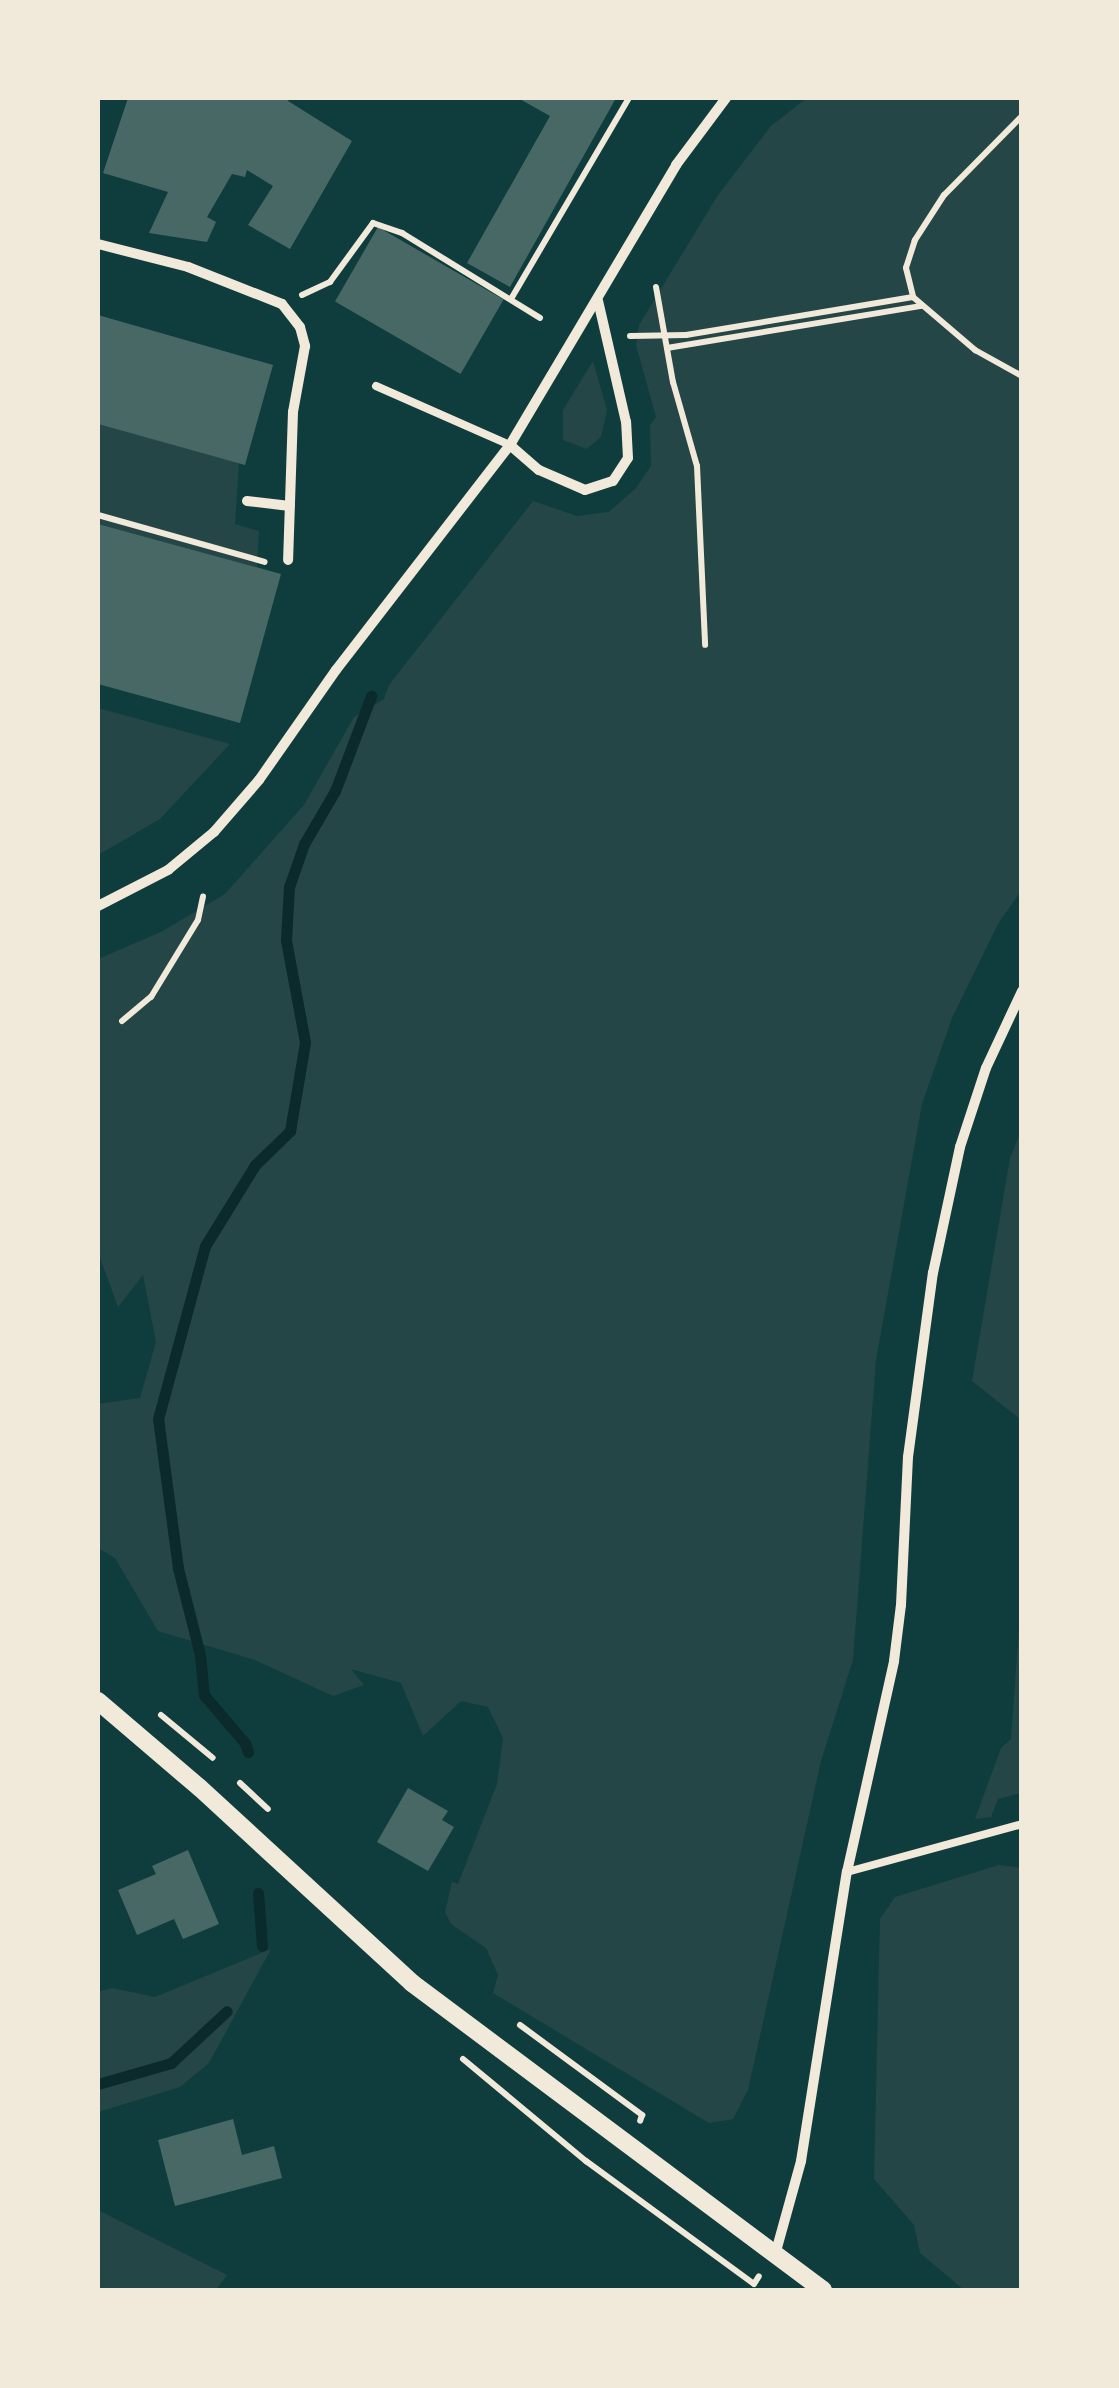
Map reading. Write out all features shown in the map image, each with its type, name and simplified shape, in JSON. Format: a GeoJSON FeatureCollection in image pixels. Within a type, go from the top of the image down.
{"type":"FeatureCollection","features":[{"type":"Feature","properties":{"kind":"street"},"geometry":{"type":"LineString","coordinates":[[98,906],[168,870],[214,832],[259,780],[336,670],[510,445],[676,166],[726,98]]}},
{"type":"Feature","properties":{"kind":"street"},"geometry":{"type":"LineString","coordinates":[[98,244],[188,267],[282,304],[300,327],[305,346],[293,412],[288,560]]}},
{"type":"Feature","properties":{"kind":"street"},"geometry":{"type":"LineString","coordinates":[[510,445],[538,470],[585,490],[613,481],[628,458],[626,422],[598,301]]}},
{"type":"Feature","properties":{"kind":"street"},"geometry":{"type":"LineString","coordinates":[[247,500],[290,506]]}},
{"type":"Feature","properties":{"kind":"street"},"geometry":{"type":"LineString","coordinates":[[775,2255],[800,2161],[847,1872],[894,1661],[901,1605],[908,1457],[933,1273],[960,1147],[986,1068],[1022,990]]}},
{"type":"Feature","properties":{"kind":"street"},"geometry":{"type":"LineString","coordinates":[[98,1701],[187,1775],[412,1983],[823,2290]]}},
{"type":"Feature","properties":{"kind":"lane"},"geometry":{"type":"LineString","coordinates":[[376,386],[510,445]]}},
{"type":"Feature","properties":{"kind":"lane"},"geometry":{"type":"LineString","coordinates":[[847,1872],[1022,1824]]}},
{"type":"Feature","properties":{"kind":"path"},"geometry":{"type":"LineString","coordinates":[[510,300],[628,98]]}},
{"type":"Feature","properties":{"kind":"path"},"geometry":{"type":"LineString","coordinates":[[1022,116],[944,195],[915,240],[906,268],[914,297],[975,350],[1022,376]]}},
{"type":"Feature","properties":{"kind":"path"},"geometry":{"type":"LineString","coordinates":[[282,304],[330,282],[373,223],[402,234],[540,318]]}},
{"type":"Feature","properties":{"kind":"path"},"geometry":{"type":"LineString","coordinates":[[656,287],[664,336],[698,466],[705,646]]}},
{"type":"Feature","properties":{"kind":"path"},"geometry":{"type":"LineString","coordinates":[[630,336],[664,336],[914,297]]}},
{"type":"Feature","properties":{"kind":"path"},"geometry":{"type":"LineString","coordinates":[[667,348],[924,306]]}},
{"type":"Feature","properties":{"kind":"path"},"geometry":{"type":"LineString","coordinates":[[98,515],[279,566],[288,560]]}},
{"type":"Feature","properties":{"kind":"path"},"geometry":{"type":"LineString","coordinates":[[122,1021],[150,997],[198,920],[203,897]]}},
{"type":"Feature","properties":{"kind":"shaded area"},"geometry":{"type":"Polygon","coordinates":[[[807,98],[1021,98],[1021,891],[999,922],[952,1018],[922,1104],[876,1360],[853,1660],[821,1761],[748,2090],[733,2119],[709,2123],[493,1993],[498,1975],[486,1948],[451,1924],[445,1912],[452,1882],[458,1884],[497,1784],[503,1738],[488,1707],[461,1701],[423,1736],[401,1683],[351,1669],[364,1685],[333,1696],[255,1660],[158,1631],[115,1558],[98,1548],[98,1404],[140,1398],[156,1342],[143,1275],[118,1307],[98,1252],[98,959],[161,932],[225,894],[304,805],[354,717],[384,699],[389,685],[533,501],[577,516],[609,512],[636,488],[651,466],[650,425],[656,417],[636,345],[639,325],[718,195],[771,126],[807,98]]]}},
{"type":"Feature","properties":{"kind":"shaded area"},"geometry":{"type":"Polygon","coordinates":[[[593,361],[607,410],[601,437],[587,449],[563,440],[563,410],[593,361]]]}},
{"type":"Feature","properties":{"kind":"shaded area"},"geometry":{"type":"Polygon","coordinates":[[[98,424],[239,463],[235,524],[259,531],[257,568],[98,524],[98,424]]]}},
{"type":"Feature","properties":{"kind":"shaded area"},"geometry":{"type":"Polygon","coordinates":[[[98,708],[230,744],[160,819],[98,855],[98,708]]]}},
{"type":"Feature","properties":{"kind":"shaded area"},"geometry":{"type":"Polygon","coordinates":[[[1021,1131],[1021,1420],[972,1381],[1010,1158],[1021,1131]]]}},
{"type":"Feature","properties":{"kind":"shaded area"},"geometry":{"type":"Polygon","coordinates":[[[1021,1600],[1021,1793],[998,1799],[991,1817],[975,1819],[1001,1748],[1011,1739],[1021,1600]]]}},
{"type":"Feature","properties":{"kind":"shaded area"},"geometry":{"type":"Polygon","coordinates":[[[999,1865],[1021,1868],[1021,2290],[964,2290],[920,2253],[914,2225],[874,2179],[880,1919],[895,1897],[999,1865]]]}},
{"type":"Feature","properties":{"kind":"shaded area"},"geometry":{"type":"Polygon","coordinates":[[[271,1949],[209,2063],[180,2087],[98,2112],[98,1992],[112,1988],[155,1997],[271,1949]]]}},
{"type":"Feature","properties":{"kind":"shaded area"},"geometry":{"type":"Polygon","coordinates":[[[98,2210],[227,2275],[216,2290],[98,2290],[98,2210]]]}},
{"type":"Feature","properties":{"kind":"building"},"geometry":{"type":"Polygon","coordinates":[[[128,98],[290,98],[288,101],[352,141],[290,249],[248,225],[273,186],[247,170],[245,177],[232,174],[207,217],[216,222],[207,242],[149,233],[168,192],[103,173],[128,98]]]}},
{"type":"Feature","properties":{"kind":"building"},"geometry":{"type":"Polygon","coordinates":[[[518,98],[616,98],[510,287],[467,263],[550,116],[518,98]]]}},
{"type":"Feature","properties":{"kind":"building"},"geometry":{"type":"Polygon","coordinates":[[[378,227],[504,300],[461,374],[335,301],[378,227]]]}},
{"type":"Feature","properties":{"kind":"building"},"geometry":{"type":"Polygon","coordinates":[[[98,315],[273,365],[245,465],[98,424],[98,315]]]}},
{"type":"Feature","properties":{"kind":"building"},"geometry":{"type":"Polygon","coordinates":[[[98,524],[281,574],[240,723],[98,684],[98,524]]]}},
{"type":"Feature","properties":{"kind":"building"},"geometry":{"type":"Polygon","coordinates":[[[408,1788],[448,1811],[442,1820],[454,1827],[428,1871],[377,1842],[408,1788]]]}},
{"type":"Feature","properties":{"kind":"building"},"geometry":{"type":"Polygon","coordinates":[[[188,1850],[219,1924],[183,1939],[174,1919],[137,1935],[118,1890],[156,1874],[152,1866],[188,1850]]]}},
{"type":"Feature","properties":{"kind":"building"},"geometry":{"type":"Polygon","coordinates":[[[233,2119],[242,2155],[274,2146],[282,2178],[175,2206],[158,2140],[233,2119]]]}},
{"type":"Feature","properties":{"kind":"waterway"},"geometry":{"type":"LineString","coordinates":[[248,1752],[245,1743],[204,1695],[200,1655],[178,1568],[158,1419],[205,1246],[255,1165],[290,1131],[305,1042],[286,940],[289,887],[304,844],[335,791],[371,696]]}},
{"type":"Feature","properties":{"kind":"waterway"},"geometry":{"type":"LineString","coordinates":[[258,1893],[262,1946]]}},
{"type":"Feature","properties":{"kind":"waterway"},"geometry":{"type":"LineString","coordinates":[[98,2084],[171,2063],[227,2011]]}}]}
